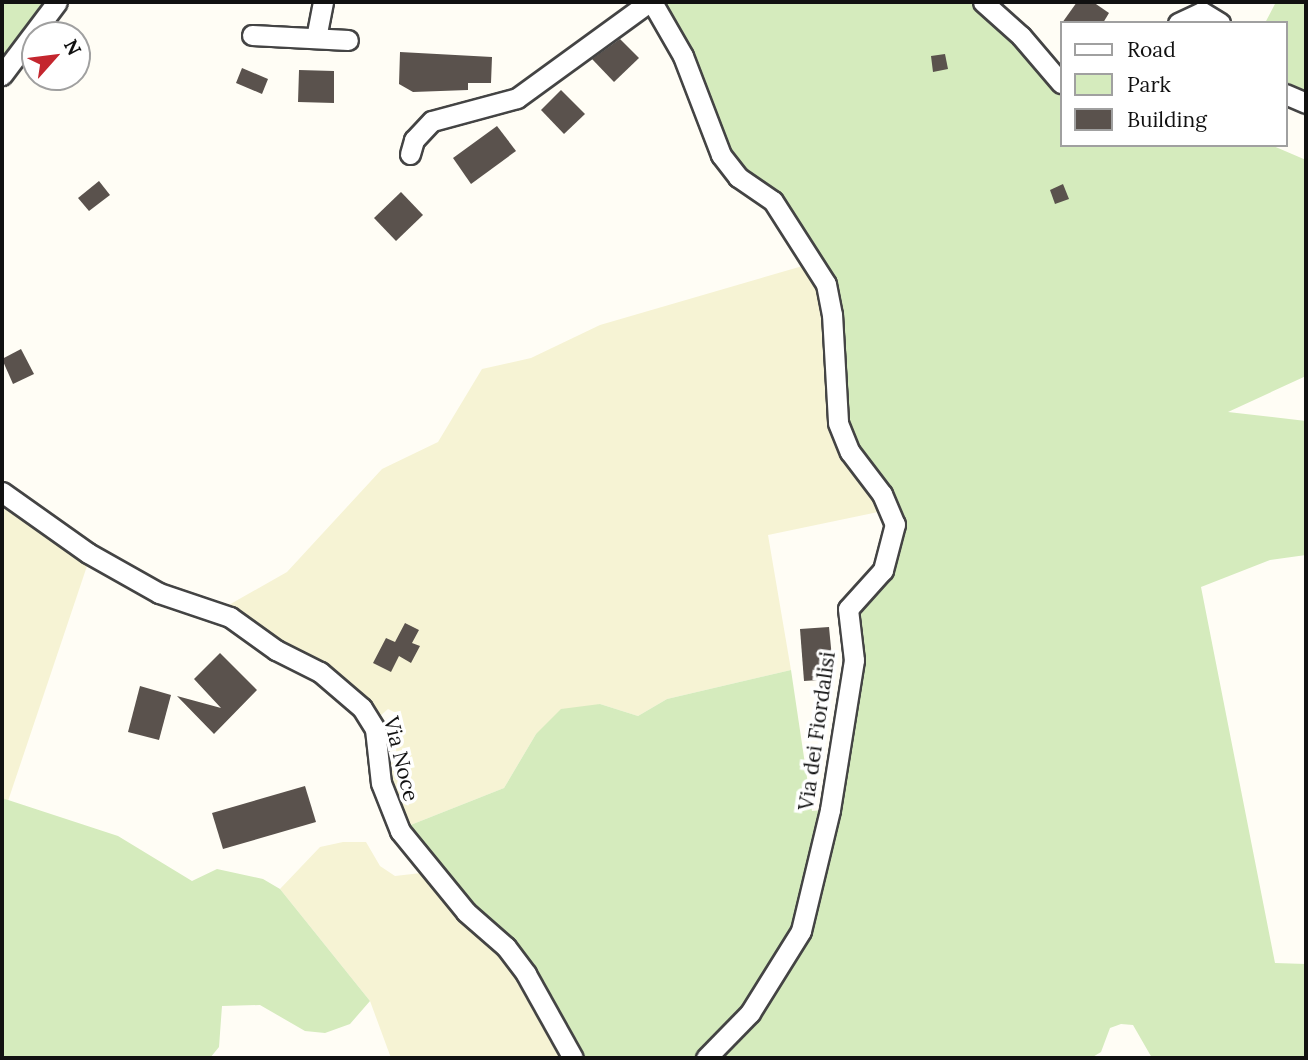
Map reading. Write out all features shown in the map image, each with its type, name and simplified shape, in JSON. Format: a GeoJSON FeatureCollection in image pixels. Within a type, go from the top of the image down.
{"type":"FeatureCollection","features":[{"type":"Feature","properties":{"kind":"street"},"geometry":{"type":"LineString","coordinates":[[2,75],[57,2]]}},
{"type":"Feature","properties":{"kind":"street"},"geometry":{"type":"LineString","coordinates":[[316,38],[323,2]]}},
{"type":"Feature","properties":{"kind":"street"},"geometry":{"type":"LineString","coordinates":[[410,154],[414,140],[432,121],[517,99],[650,2]]}},
{"type":"Feature","properties":{"kind":"street","name":"Via dei Fiordalisi"},"geometry":{"type":"LineString","coordinates":[[650,2],[683,56],[721,155],[738,177],[773,201],[825,284],[832,314],[838,423],[850,452],[882,494],[895,524],[883,570],[848,609],[854,660],[830,810],[807,913],[796,943],[750,1013],[706,1058]]}},
{"type":"Feature","properties":{"kind":"street"},"geometry":{"type":"LineString","coordinates":[[983,2],[1021,36],[1060,82]]}},
{"type":"Feature","properties":{"kind":"street"},"geometry":{"type":"LineString","coordinates":[[1182,21],[1202,12],[1217,21]]}},
{"type":"Feature","properties":{"kind":"street"},"geometry":{"type":"LineString","coordinates":[[252,34],[348,40]]}},
{"type":"Feature","properties":{"kind":"street"},"geometry":{"type":"LineString","coordinates":[[1287,95],[1306,103]]}},
{"type":"Feature","properties":{"kind":"street","name":"Via Noce"},"geometry":{"type":"LineString","coordinates":[[2,492],[88,553],[159,593],[230,617],[276,650],[320,672],[362,708],[375,729],[381,783],[400,831],[466,912],[506,947],[526,974],[573,1058]]}},
{"type":"Feature","properties":{"kind":"shaded area"},"geometry":{"type":"Polygon","coordinates":[[[806,265],[823,294],[883,511],[768,535],[791,670],[667,699],[638,716],[600,704],[536,734],[504,788],[408,826],[395,797],[388,757],[386,734],[396,713],[388,709],[379,717],[317,662],[227,606],[287,572],[382,469],[438,442],[482,369],[531,358],[600,325],[806,265]]]}},
{"type":"Feature","properties":{"kind":"shaded area"},"geometry":{"type":"Polygon","coordinates":[[[2,502],[88,563],[8,801],[2,798],[2,502]]]}},
{"type":"Feature","properties":{"kind":"shaded area"},"geometry":{"type":"Polygon","coordinates":[[[343,842],[366,842],[380,866],[395,876],[421,873],[520,980],[563,1058],[391,1058],[370,1001],[280,889],[320,847],[343,842]]]}},
{"type":"Feature","properties":{"kind":"green space"},"geometry":{"type":"Polygon","coordinates":[[[2,2],[49,2],[34,21],[21,21],[21,38],[2,62],[2,2]]]}},
{"type":"Feature","properties":{"kind":"green space"},"geometry":{"type":"Polygon","coordinates":[[[661,2],[974,2],[1060,89],[1060,147],[1276,147],[1306,160],[1306,376],[1228,412],[1306,421],[1306,555],[1270,560],[1201,587],[1275,963],[1306,964],[1306,1058],[1152,1058],[1133,1025],[1121,1024],[1110,1028],[1101,1052],[1091,1058],[717,1058],[756,1022],[781,972],[800,947],[857,612],[902,533],[903,519],[894,493],[847,431],[837,297],[733,162],[661,2]]]}},
{"type":"Feature","properties":{"kind":"green space"},"geometry":{"type":"Polygon","coordinates":[[[1276,2],[1306,2],[1306,92],[1287,82],[1287,21],[1266,21],[1276,2]]]}},
{"type":"Feature","properties":{"kind":"green space"},"geometry":{"type":"Polygon","coordinates":[[[791,670],[812,811],[823,810],[801,914],[752,999],[699,1058],[581,1058],[408,826],[504,788],[536,734],[561,709],[600,704],[638,716],[667,699],[791,670]]]}},
{"type":"Feature","properties":{"kind":"green space"},"geometry":{"type":"Polygon","coordinates":[[[2,798],[118,836],[192,881],[217,869],[263,879],[280,889],[370,1001],[350,1024],[325,1033],[305,1031],[260,1005],[222,1006],[219,1047],[210,1058],[2,1058],[2,798]]]}},
{"type":"Feature","properties":{"kind":"building"},"geometry":{"type":"Polygon","coordinates":[[[1077,2],[1093,2],[1109,13],[1104,21],[1063,21],[1077,2]]]}},
{"type":"Feature","properties":{"kind":"building"},"geometry":{"type":"Polygon","coordinates":[[[620,39],[639,58],[614,82],[592,59],[620,39]]]}},
{"type":"Feature","properties":{"kind":"building"},"geometry":{"type":"Polygon","coordinates":[[[400,52],[492,57],[491,83],[468,83],[468,90],[413,92],[399,84],[400,52]]]}},
{"type":"Feature","properties":{"kind":"building"},"geometry":{"type":"Polygon","coordinates":[[[945,54],[948,69],[933,72],[931,56],[945,54]]]}},
{"type":"Feature","properties":{"kind":"building"},"geometry":{"type":"Polygon","coordinates":[[[242,68],[268,79],[262,94],[236,83],[242,68]]]}},
{"type":"Feature","properties":{"kind":"building"},"geometry":{"type":"Polygon","coordinates":[[[299,70],[334,71],[334,103],[298,102],[299,70]]]}},
{"type":"Feature","properties":{"kind":"building"},"geometry":{"type":"Polygon","coordinates":[[[561,90],[585,114],[564,134],[541,110],[561,90]]]}},
{"type":"Feature","properties":{"kind":"building"},"geometry":{"type":"Polygon","coordinates":[[[497,126],[516,151],[471,184],[453,158],[497,126]]]}},
{"type":"Feature","properties":{"kind":"building"},"geometry":{"type":"Polygon","coordinates":[[[99,181],[110,195],[89,211],[78,198],[99,181]]]}},
{"type":"Feature","properties":{"kind":"building"},"geometry":{"type":"Polygon","coordinates":[[[1063,184],[1069,199],[1055,204],[1050,190],[1063,184]]]}},
{"type":"Feature","properties":{"kind":"building"},"geometry":{"type":"Polygon","coordinates":[[[401,192],[423,215],[396,241],[374,218],[401,192]]]}},
{"type":"Feature","properties":{"kind":"building"},"geometry":{"type":"Polygon","coordinates":[[[21,349],[34,374],[13,384],[2,359],[21,349]]]}},
{"type":"Feature","properties":{"kind":"building"},"geometry":{"type":"Polygon","coordinates":[[[405,623],[419,630],[412,643],[420,646],[411,663],[399,656],[391,672],[373,663],[386,638],[395,642],[405,623]]]}},
{"type":"Feature","properties":{"kind":"building"},"geometry":{"type":"Polygon","coordinates":[[[829,627],[834,679],[804,681],[800,629],[829,627]]]}},
{"type":"Feature","properties":{"kind":"building"},"geometry":{"type":"Polygon","coordinates":[[[220,653],[257,690],[214,734],[177,696],[221,708],[194,679],[220,653]]]}},
{"type":"Feature","properties":{"kind":"building"},"geometry":{"type":"Polygon","coordinates":[[[140,686],[171,695],[159,740],[128,732],[140,686]]]}},
{"type":"Feature","properties":{"kind":"building"},"geometry":{"type":"Polygon","coordinates":[[[305,786],[316,822],[223,849],[212,813],[305,786]]]}}]}
